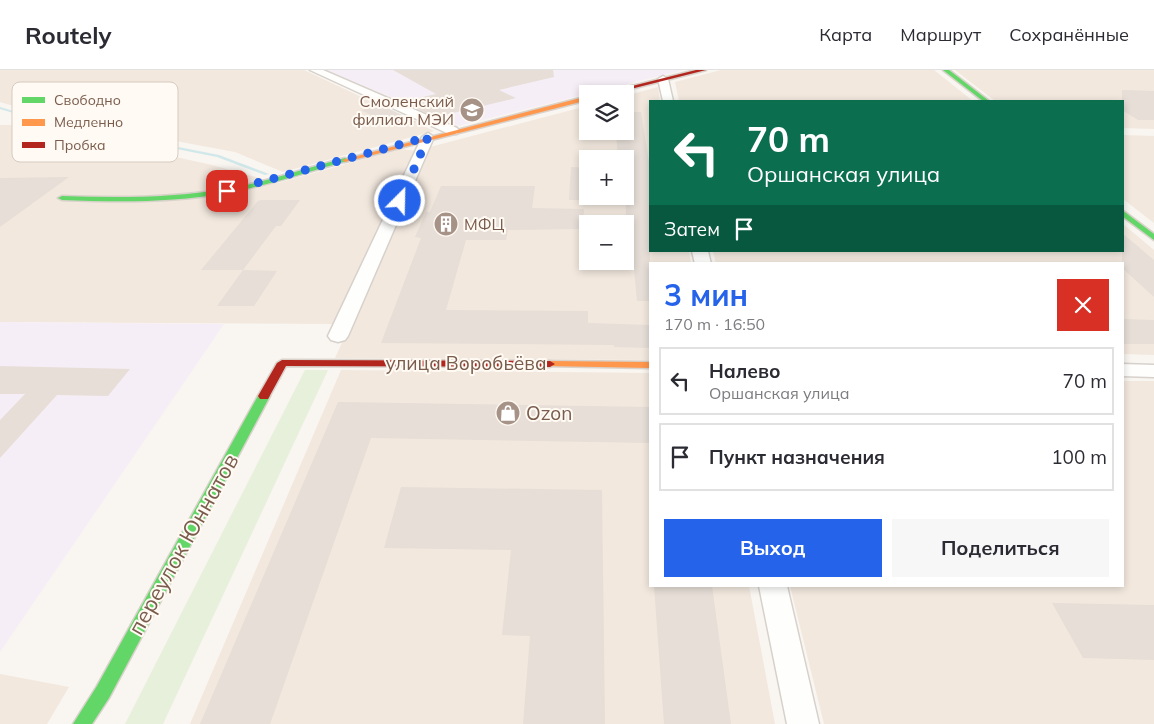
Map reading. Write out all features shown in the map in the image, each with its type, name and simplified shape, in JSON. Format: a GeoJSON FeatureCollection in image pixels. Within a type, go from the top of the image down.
{"type":"FeatureCollection","features":[{"type":"Feature","properties":{"kind":"street"},"geometry":{"type":"LineString","coordinates":[[315,70],[453,130]]}},
{"type":"Feature","properties":{"kind":"street"},"geometry":{"type":"LineString","coordinates":[[634,86],[703,70]]}},
{"type":"Feature","properties":{"kind":"street"},"geometry":{"type":"LineString","coordinates":[[946,70],[985,100]]}},
{"type":"Feature","properties":{"kind":"street"},"geometry":{"type":"LineString","coordinates":[[663,79],[668,100]]}},
{"type":"Feature","properties":{"kind":"street"},"geometry":{"type":"LineString","coordinates":[[62,198],[127,200],[172,198],[227,191],[453,130],[579,100]]}},
{"type":"Feature","properties":{"kind":"street"},"geometry":{"type":"LineString","coordinates":[[338,336],[428,137]]}},
{"type":"Feature","properties":{"kind":"street"},"geometry":{"type":"LineString","coordinates":[[1124,214],[1154,238]]}},
{"type":"Feature","properties":{"kind":"street","name":"улица Воробьёва"},"geometry":{"type":"LineString","coordinates":[[282,363],[649,365]]}},
{"type":"Feature","properties":{"kind":"street","name":"переулок Юннатов"},"geometry":{"type":"LineString","coordinates":[[82,724],[103,692],[282,363]]}},
{"type":"Feature","properties":{"kind":"street"},"geometry":{"type":"LineString","coordinates":[[1124,370],[1154,371]]}},
{"type":"Feature","properties":{"kind":"street"},"geometry":{"type":"LineString","coordinates":[[773,587],[803,724]]}},
{"type":"Feature","properties":{"kind":"shaded area"},"geometry":{"type":"Polygon","coordinates":[[[0,70],[304,70],[434,131],[283,172],[235,152],[178,141],[178,82],[12,82],[12,105],[0,102],[0,70]]]}},
{"type":"Feature","properties":{"kind":"shaded area","name":"Смоленский филиал МЭИ"},"geometry":{"type":"Polygon","coordinates":[[[327,70],[684,70],[623,85],[579,85],[579,96],[458,126],[327,70]]]}},
{"type":"Feature","properties":{"kind":"shaded area"},"geometry":{"type":"Polygon","coordinates":[[[721,70],[934,70],[972,100],[679,100],[675,82],[721,70]]]}},
{"type":"Feature","properties":{"kind":"shaded area"},"geometry":{"type":"Polygon","coordinates":[[[955,70],[1154,70],[1154,129],[1124,128],[1124,100],[994,100],[955,70]]]}},
{"type":"Feature","properties":{"kind":"shaded area"},"geometry":{"type":"Polygon","coordinates":[[[658,87],[660,100],[649,100],[649,252],[689,252],[691,262],[649,262],[649,360],[335,358],[430,147],[579,108],[579,140],[634,140],[634,94],[658,87]]]}},
{"type":"Feature","properties":{"kind":"shaded area"},"geometry":{"type":"Polygon","coordinates":[[[0,125],[12,125],[12,162],[178,162],[178,158],[278,183],[400,149],[417,151],[335,324],[0,322],[0,125]]]}},
{"type":"Feature","properties":{"kind":"shaded area"},"geometry":{"type":"Polygon","coordinates":[[[1124,135],[1154,136],[1154,223],[1124,200],[1124,135]]]}},
{"type":"Feature","properties":{"kind":"shaded area"},"geometry":{"type":"Polygon","coordinates":[[[1124,225],[1154,250],[1154,355],[1124,354],[1124,262],[716,262],[713,252],[1124,252],[1124,225]]]}},
{"type":"Feature","properties":{"kind":"shaded area"},"geometry":{"type":"Polygon","coordinates":[[[0,322],[224,324],[0,652],[0,322]]]}},
{"type":"Feature","properties":{"kind":"shaded area"},"geometry":{"type":"Polygon","coordinates":[[[341,370],[649,373],[649,587],[749,587],[775,724],[190,724],[341,370]]]}},
{"type":"Feature","properties":{"kind":"shaded area"},"geometry":{"type":"Polygon","coordinates":[[[1124,381],[1154,381],[1154,724],[824,724],[790,587],[1124,587],[1124,381]]]}},
{"type":"Feature","properties":{"kind":"shaded area"},"geometry":{"type":"Polygon","coordinates":[[[0,674],[69,687],[47,724],[0,724],[0,674]]]}},
{"type":"Feature","properties":{"kind":"green space"},"geometry":{"type":"Polygon","coordinates":[[[305,370],[328,370],[163,724],[125,724],[305,370]]]}},
{"type":"Feature","properties":{"kind":"building"},"geometry":{"type":"Polygon","coordinates":[[[393,70],[553,70],[554,77],[499,90],[516,98],[436,117],[401,102],[436,94],[393,70]]]}},
{"type":"Feature","properties":{"kind":"building"},"geometry":{"type":"Polygon","coordinates":[[[1122,90],[1154,91],[1154,120],[1138,120],[1124,111],[1124,100],[1122,100],[1122,90]]]}},
{"type":"Feature","properties":{"kind":"building"},"geometry":{"type":"Polygon","coordinates":[[[383,106],[417,122],[396,127],[361,110],[383,106]]]}},
{"type":"Feature","properties":{"kind":"building"},"geometry":{"type":"Polygon","coordinates":[[[634,112],[641,112],[649,162],[649,301],[637,301],[634,270],[634,215],[626,215],[626,205],[634,205],[634,150],[617,150],[617,140],[634,140],[634,112]]]}},
{"type":"Feature","properties":{"kind":"building"},"geometry":{"type":"Polygon","coordinates":[[[571,167],[579,167],[579,200],[569,200],[571,167]]]}},
{"type":"Feature","properties":{"kind":"building"},"geometry":{"type":"Polygon","coordinates":[[[69,177],[0,227],[0,178],[69,177]]]}},
{"type":"Feature","properties":{"kind":"building"},"geometry":{"type":"Polygon","coordinates":[[[441,186],[535,186],[532,208],[584,209],[584,215],[579,215],[579,229],[508,230],[506,240],[466,240],[446,310],[588,311],[588,323],[649,325],[649,348],[614,347],[614,345],[381,343],[421,238],[415,237],[426,212],[430,212],[441,186]]]}},
{"type":"Feature","properties":{"kind":"building"},"geometry":{"type":"Polygon","coordinates":[[[300,200],[281,226],[276,226],[243,270],[201,270],[258,201],[300,200]]]}},
{"type":"Feature","properties":{"kind":"building"},"geometry":{"type":"Polygon","coordinates":[[[1124,235],[1154,260],[1154,297],[1124,270],[1124,262],[1122,262],[1124,235]]]}},
{"type":"Feature","properties":{"kind":"building"},"geometry":{"type":"Polygon","coordinates":[[[243,270],[277,271],[254,306],[217,306],[243,270]]]}},
{"type":"Feature","properties":{"kind":"building"},"geometry":{"type":"Polygon","coordinates":[[[1124,319],[1154,320],[1154,344],[1124,344],[1124,319]]]}},
{"type":"Feature","properties":{"kind":"building"},"geometry":{"type":"Polygon","coordinates":[[[0,366],[130,369],[108,396],[57,395],[0,458],[0,420],[25,394],[0,394],[0,366]]]}},
{"type":"Feature","properties":{"kind":"building"},"geometry":{"type":"Polygon","coordinates":[[[338,402],[649,407],[649,443],[371,438],[270,724],[200,724],[338,402]]]}},
{"type":"Feature","properties":{"kind":"building"},"geometry":{"type":"Polygon","coordinates":[[[401,487],[602,490],[605,724],[523,724],[530,636],[502,635],[511,550],[384,548],[401,487]]]}},
{"type":"Feature","properties":{"kind":"building"},"geometry":{"type":"Polygon","coordinates":[[[654,587],[712,587],[731,724],[664,724],[654,587]]]}},
{"type":"Feature","properties":{"kind":"building"},"geometry":{"type":"Polygon","coordinates":[[[1052,603],[1154,605],[1154,660],[1083,658],[1052,603]]]}},
{"type":"Feature","properties":{"kind":"waterway"},"geometry":{"type":"LineString","coordinates":[[0,108],[12,112]]}},
{"type":"Feature","properties":{"kind":"waterway"},"geometry":{"type":"LineString","coordinates":[[178,148],[218,156],[267,174]]}},
{"type":"Feature","properties":{"kind":"traffic: fast"},"geometry":{"type":"LineString","coordinates":[[946,70],[985,100]]}},
{"type":"Feature","properties":{"kind":"traffic: fast"},"geometry":{"type":"LineString","coordinates":[[62,198],[145,199],[186,197],[257,185],[345,160]]}},
{"type":"Feature","properties":{"kind":"traffic: fast"},"geometry":{"type":"LineString","coordinates":[[1124,214],[1154,238]]}},
{"type":"Feature","properties":{"kind":"traffic: fast"},"geometry":{"type":"LineString","coordinates":[[82,724],[103,692],[264,396]]}},
{"type":"Feature","properties":{"kind":"traffic: slow"},"geometry":{"type":"LineString","coordinates":[[345,160],[579,100]]}},
{"type":"Feature","properties":{"kind":"traffic: slow"},"geometry":{"type":"LineString","coordinates":[[550,364],[649,365]]}},
{"type":"Feature","properties":{"kind":"traffic: jam"},"geometry":{"type":"LineString","coordinates":[[634,87],[703,70]]}},
{"type":"Feature","properties":{"kind":"traffic: jam"},"geometry":{"type":"LineString","coordinates":[[264,396],[282,363],[550,364]]}},
{"type":"Feature","properties":{"kind":"place","name":"Смоленский филиал МЭИ"},"geometry":{"type":"Point","coordinates":[472,110]}},
{"type":"Feature","properties":{"kind":"place","name":"МФЦ"},"geometry":{"type":"Point","coordinates":[446,224]}},
{"type":"Feature","properties":{"kind":"place","name":"Ozon"},"geometry":{"type":"Point","coordinates":[508,413]}},
{"type":"Feature","properties":{"kind":"route"},"geometry":{"type":"LineString","coordinates":[[227,191],[428,137],[400,201]]}}]}
